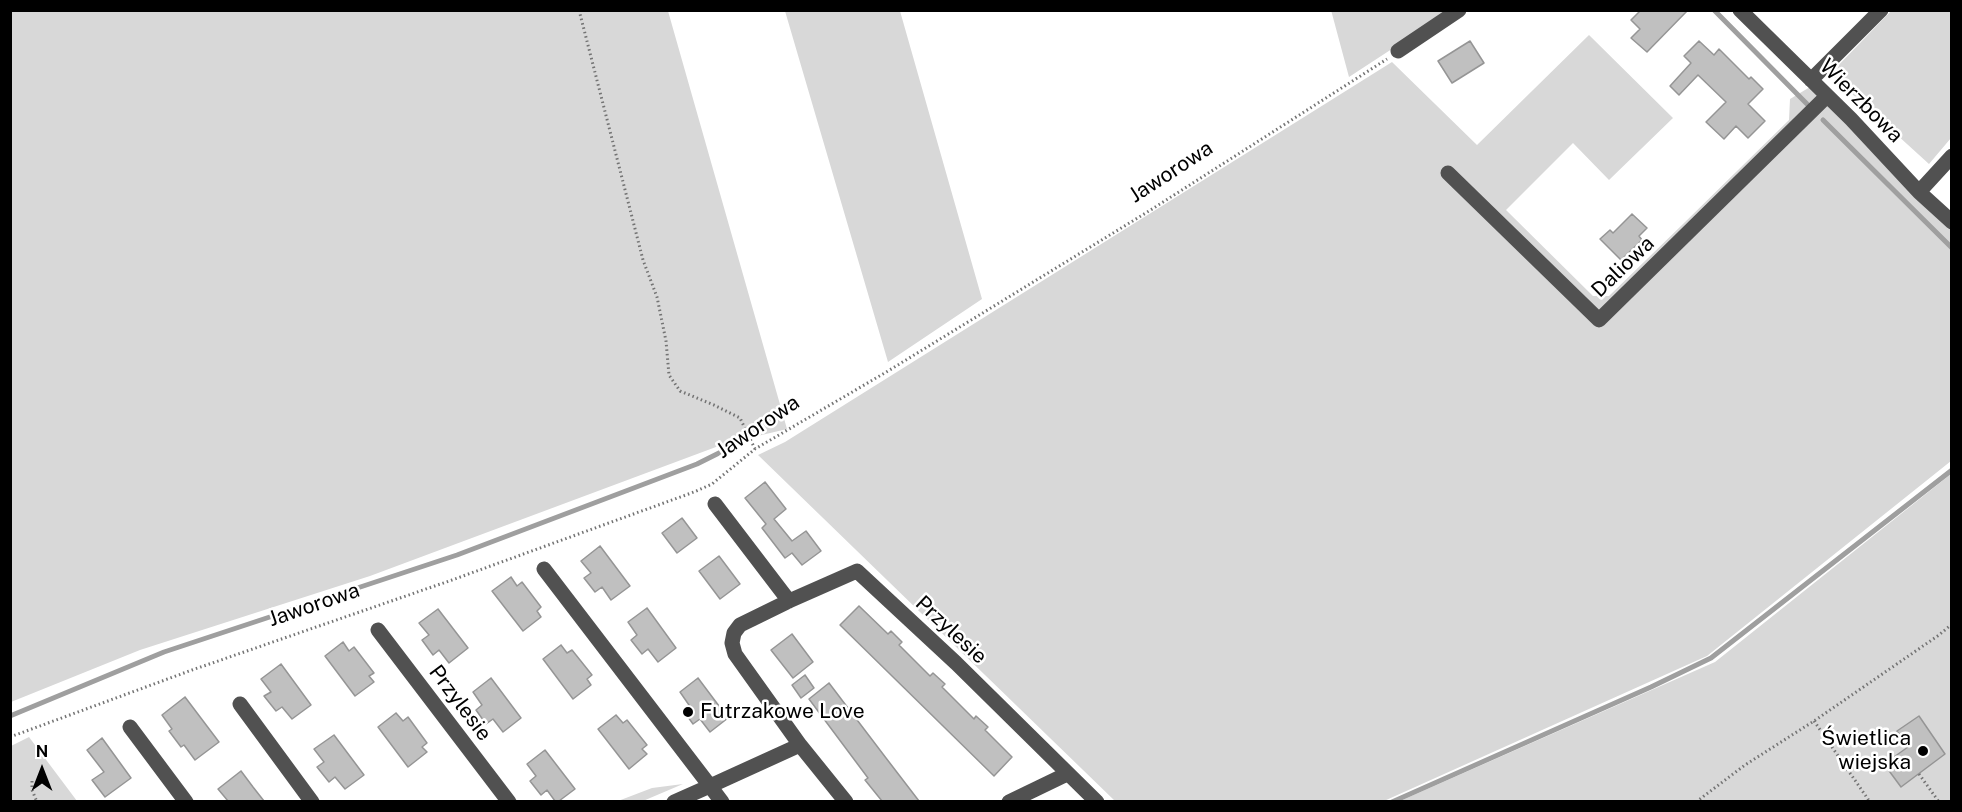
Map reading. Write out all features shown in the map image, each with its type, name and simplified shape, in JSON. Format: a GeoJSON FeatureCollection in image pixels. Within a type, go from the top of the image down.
{"type":"FeatureCollection","features":[{"type":"Feature","properties":{"kind":"street"},"geometry":{"type":"LineString","coordinates":[[1398,51],[1459,10]]}},
{"type":"Feature","properties":{"kind":"street","name":"Wierzbowa"},"geometry":{"type":"LineString","coordinates":[[1740,10],[1919,192],[1952,222]]}},
{"type":"Feature","properties":{"kind":"street"},"geometry":{"type":"LineString","coordinates":[[1811,80],[1881,10]]}},
{"type":"Feature","properties":{"kind":"street","name":"Daliowa"},"geometry":{"type":"LineString","coordinates":[[1448,173],[1599,320],[1827,96]]}},
{"type":"Feature","properties":{"kind":"street"},"geometry":{"type":"LineString","coordinates":[[1919,192],[1952,156]]}},
{"type":"Feature","properties":{"kind":"street"},"geometry":{"type":"LineString","coordinates":[[715,504],[789,600]]}},
{"type":"Feature","properties":{"kind":"street"},"geometry":{"type":"LineString","coordinates":[[544,569],[722,801]]}},
{"type":"Feature","properties":{"kind":"street","name":"Przylesie"},"geometry":{"type":"LineString","coordinates":[[846,801],[800,745],[735,654],[732,643],[734,633],[740,625],[789,600],[857,571],[956,663],[1097,801]]}},
{"type":"Feature","properties":{"kind":"street","name":"Przylesie"},"geometry":{"type":"LineString","coordinates":[[378,630],[509,801]]}},
{"type":"Feature","properties":{"kind":"street"},"geometry":{"type":"LineString","coordinates":[[240,704],[312,801]]}},
{"type":"Feature","properties":{"kind":"street"},"geometry":{"type":"LineString","coordinates":[[130,728],[186,801]]}},
{"type":"Feature","properties":{"kind":"street"},"geometry":{"type":"LineString","coordinates":[[674,801],[800,745]]}},
{"type":"Feature","properties":{"kind":"street"},"geometry":{"type":"LineString","coordinates":[[1009,801],[1067,774]]}},
{"type":"Feature","properties":{"kind":"path"},"geometry":{"type":"LineString","coordinates":[[579,10],[643,260],[657,297],[666,341],[669,375],[680,391],[740,418],[756,450]]}},
{"type":"Feature","properties":{"kind":"path","name":"Jaworowa"},"geometry":{"type":"LineString","coordinates":[[10,737],[192,670],[452,580],[712,484],[756,450],[1149,212],[1398,51]]}},
{"type":"Feature","properties":{"kind":"path"},"geometry":{"type":"LineString","coordinates":[[1696,801],[1952,624]]}},
{"type":"Feature","properties":{"kind":"path"},"geometry":{"type":"LineString","coordinates":[[1814,721],[1870,801]]}},
{"type":"Feature","properties":{"kind":"path"},"geometry":{"type":"LineString","coordinates":[[1918,774],[1939,801]]}},
{"type":"Feature","properties":{"kind":"path"},"geometry":{"type":"LineString","coordinates":[[32,781],[32,790],[37,801]]}},
{"type":"Feature","properties":{"kind":"shaded area"},"geometry":{"type":"Polygon","coordinates":[[[11,10],[668,11],[787,429],[724,444],[370,576],[140,650],[11,702],[11,10]]]}},
{"type":"Feature","properties":{"kind":"shaded area"},"geometry":{"type":"Polygon","coordinates":[[[1331,10],[1450,11],[1349,77],[1331,10]]]}},
{"type":"Feature","properties":{"kind":"shaded area"},"geometry":{"type":"Polygon","coordinates":[[[785,11],[900,11],[982,299],[888,362],[785,11]]]}},
{"type":"Feature","properties":{"kind":"shaded area"},"geometry":{"type":"Polygon","coordinates":[[[1891,11],[1951,11],[1951,138],[1929,164],[1830,74],[1891,11]]]}},
{"type":"Feature","properties":{"kind":"shaded area"},"geometry":{"type":"Polygon","coordinates":[[[1589,35],[1673,118],[1609,180],[1573,143],[1506,210],[1593,296],[1609,296],[1789,120],[1790,99],[1810,87],[1951,230],[1951,461],[1707,656],[1384,801],[1115,801],[758,455],[785,442],[1392,62],[1477,145],[1589,35]]]}},
{"type":"Feature","properties":{"kind":"shaded area"},"geometry":{"type":"Polygon","coordinates":[[[1951,474],[1951,801],[1398,802],[1715,662],[1951,474]]]}},
{"type":"Feature","properties":{"kind":"shaded area"},"geometry":{"type":"Polygon","coordinates":[[[29,737],[77,801],[11,801],[11,746],[29,737]]]}},
{"type":"Feature","properties":{"kind":"shaded area"},"geometry":{"type":"Polygon","coordinates":[[[683,784],[643,801],[618,801],[652,788],[683,784]]]}},
{"type":"Feature","properties":{"kind":"building"},"geometry":{"type":"Polygon","coordinates":[[[1641,10],[1688,10],[1647,52],[1631,38],[1640,29],[1631,20],[1641,10]]]}},
{"type":"Feature","properties":{"kind":"building"},"geometry":{"type":"Polygon","coordinates":[[[1470,41],[1484,63],[1452,83],[1438,61],[1470,41]]]}},
{"type":"Feature","properties":{"kind":"building"},"geometry":{"type":"Polygon","coordinates":[[[1699,41],[1714,55],[1719,49],[1749,79],[1751,77],[1763,89],[1748,104],[1765,121],[1748,138],[1736,126],[1724,139],[1706,122],[1726,102],[1698,75],[1679,95],[1670,86],[1691,63],[1684,56],[1699,41]]]}},
{"type":"Feature","properties":{"kind":"building"},"geometry":{"type":"Polygon","coordinates":[[[1632,214],[1647,228],[1639,236],[1642,240],[1621,260],[1600,239],[1610,230],[1613,233],[1632,214]]]}},
{"type":"Feature","properties":{"kind":"building"},"geometry":{"type":"Polygon","coordinates":[[[765,482],[786,509],[774,519],[792,541],[806,531],[821,551],[802,565],[792,553],[785,558],[762,528],[766,524],[745,498],[765,482]]]}},
{"type":"Feature","properties":{"kind":"building"},"geometry":{"type":"Polygon","coordinates":[[[682,518],[697,538],[677,553],[662,533],[682,518]]]}},
{"type":"Feature","properties":{"kind":"building"},"geometry":{"type":"Polygon","coordinates":[[[600,546],[630,586],[611,600],[602,587],[595,592],[584,578],[591,573],[581,561],[600,546]]]}},
{"type":"Feature","properties":{"kind":"building"},"geometry":{"type":"Polygon","coordinates":[[[719,556],[740,584],[720,599],[699,571],[719,556]]]}},
{"type":"Feature","properties":{"kind":"building"},"geometry":{"type":"Polygon","coordinates":[[[511,577],[517,586],[522,582],[541,607],[537,611],[541,617],[523,631],[492,591],[511,577]]]}},
{"type":"Feature","properties":{"kind":"building"},"geometry":{"type":"Polygon","coordinates":[[[859,606],[888,634],[891,631],[902,642],[899,645],[930,676],[933,673],[945,684],[942,687],[974,719],[976,716],[988,727],[985,730],[1012,757],[994,776],[840,625],[859,606]]]}},
{"type":"Feature","properties":{"kind":"building"},"geometry":{"type":"Polygon","coordinates":[[[647,608],[676,648],[658,662],[648,649],[642,654],[631,640],[637,635],[628,622],[647,608]]]}},
{"type":"Feature","properties":{"kind":"building"},"geometry":{"type":"Polygon","coordinates":[[[438,609],[468,648],[449,663],[439,650],[433,655],[422,640],[429,635],[419,623],[438,609]]]}},
{"type":"Feature","properties":{"kind":"building"},"geometry":{"type":"Polygon","coordinates":[[[792,634],[813,662],[793,678],[771,650],[792,634]]]}},
{"type":"Feature","properties":{"kind":"building"},"geometry":{"type":"Polygon","coordinates":[[[343,642],[349,651],[354,647],[374,673],[369,676],[374,682],[355,696],[325,656],[343,642]]]}},
{"type":"Feature","properties":{"kind":"building"},"geometry":{"type":"Polygon","coordinates":[[[561,645],[567,653],[572,650],[592,675],[587,679],[591,685],[573,699],[543,659],[561,645]]]}},
{"type":"Feature","properties":{"kind":"building"},"geometry":{"type":"Polygon","coordinates":[[[281,664],[311,705],[292,719],[282,707],[276,711],[264,696],[271,692],[261,679],[281,664]]]}},
{"type":"Feature","properties":{"kind":"building"},"geometry":{"type":"Polygon","coordinates":[[[805,675],[814,688],[801,698],[792,685],[805,675]]]}},
{"type":"Feature","properties":{"kind":"building"},"geometry":{"type":"Polygon","coordinates":[[[491,678],[521,718],[503,732],[493,719],[486,724],[476,710],[482,705],[473,692],[491,678]]]}},
{"type":"Feature","properties":{"kind":"building"},"geometry":{"type":"Polygon","coordinates":[[[698,678],[728,718],[710,732],[700,719],[693,724],[683,710],[689,705],[680,692],[698,678]]]}},
{"type":"Feature","properties":{"kind":"building"},"geometry":{"type":"Polygon","coordinates":[[[829,683],[919,801],[882,801],[865,780],[868,778],[809,699],[829,683]]]}},
{"type":"Feature","properties":{"kind":"building"},"geometry":{"type":"Polygon","coordinates":[[[185,697],[219,742],[195,760],[184,745],[181,747],[169,731],[172,729],[162,715],[185,697]]]}},
{"type":"Feature","properties":{"kind":"building"},"geometry":{"type":"Polygon","coordinates":[[[396,713],[403,721],[408,717],[427,743],[422,747],[427,752],[408,767],[378,727],[396,713]]]}},
{"type":"Feature","properties":{"kind":"building"},"geometry":{"type":"Polygon","coordinates":[[[616,715],[623,723],[627,720],[647,745],[642,749],[647,754],[629,769],[598,729],[616,715]]]}},
{"type":"Feature","properties":{"kind":"building","name":"Świetlica wiejska"},"geometry":{"type":"Polygon","coordinates":[[[1919,716],[1945,754],[1901,787],[1884,764],[1908,747],[1897,731],[1919,716]]]}},
{"type":"Feature","properties":{"kind":"building"},"geometry":{"type":"Polygon","coordinates":[[[334,735],[364,775],[345,789],[335,777],[329,782],[317,767],[324,762],[314,749],[334,735]]]}},
{"type":"Feature","properties":{"kind":"building"},"geometry":{"type":"Polygon","coordinates":[[[102,738],[131,778],[105,797],[92,780],[104,772],[87,750],[102,738]]]}},
{"type":"Feature","properties":{"kind":"building"},"geometry":{"type":"Polygon","coordinates":[[[545,750],[575,789],[559,801],[555,801],[547,790],[541,795],[530,781],[536,776],[527,764],[545,750]]]}},
{"type":"Feature","properties":{"kind":"building"},"geometry":{"type":"Polygon","coordinates":[[[241,771],[264,801],[228,801],[218,789],[241,771]]]}},
{"type":"Feature","properties":{"kind":"waterway"},"geometry":{"type":"LineString","coordinates":[[1714,10],[1807,104]]}},
{"type":"Feature","properties":{"kind":"waterway"},"geometry":{"type":"LineString","coordinates":[[1823,120],[1952,248]]}},
{"type":"Feature","properties":{"kind":"waterway"},"geometry":{"type":"LineString","coordinates":[[10,716],[164,652],[457,555],[697,464],[731,447]]}},
{"type":"Feature","properties":{"kind":"waterway"},"geometry":{"type":"LineString","coordinates":[[1392,802],[1711,658],[1952,470]]}},
{"type":"Feature","properties":{"kind":"place","name":"Futrzakowe Love"},"geometry":{"type":"Point","coordinates":[688,712]}},
{"type":"Feature","properties":{"kind":"place","name":"Świetlica wiejska"},"geometry":{"type":"Point","coordinates":[1923,751]}}]}
